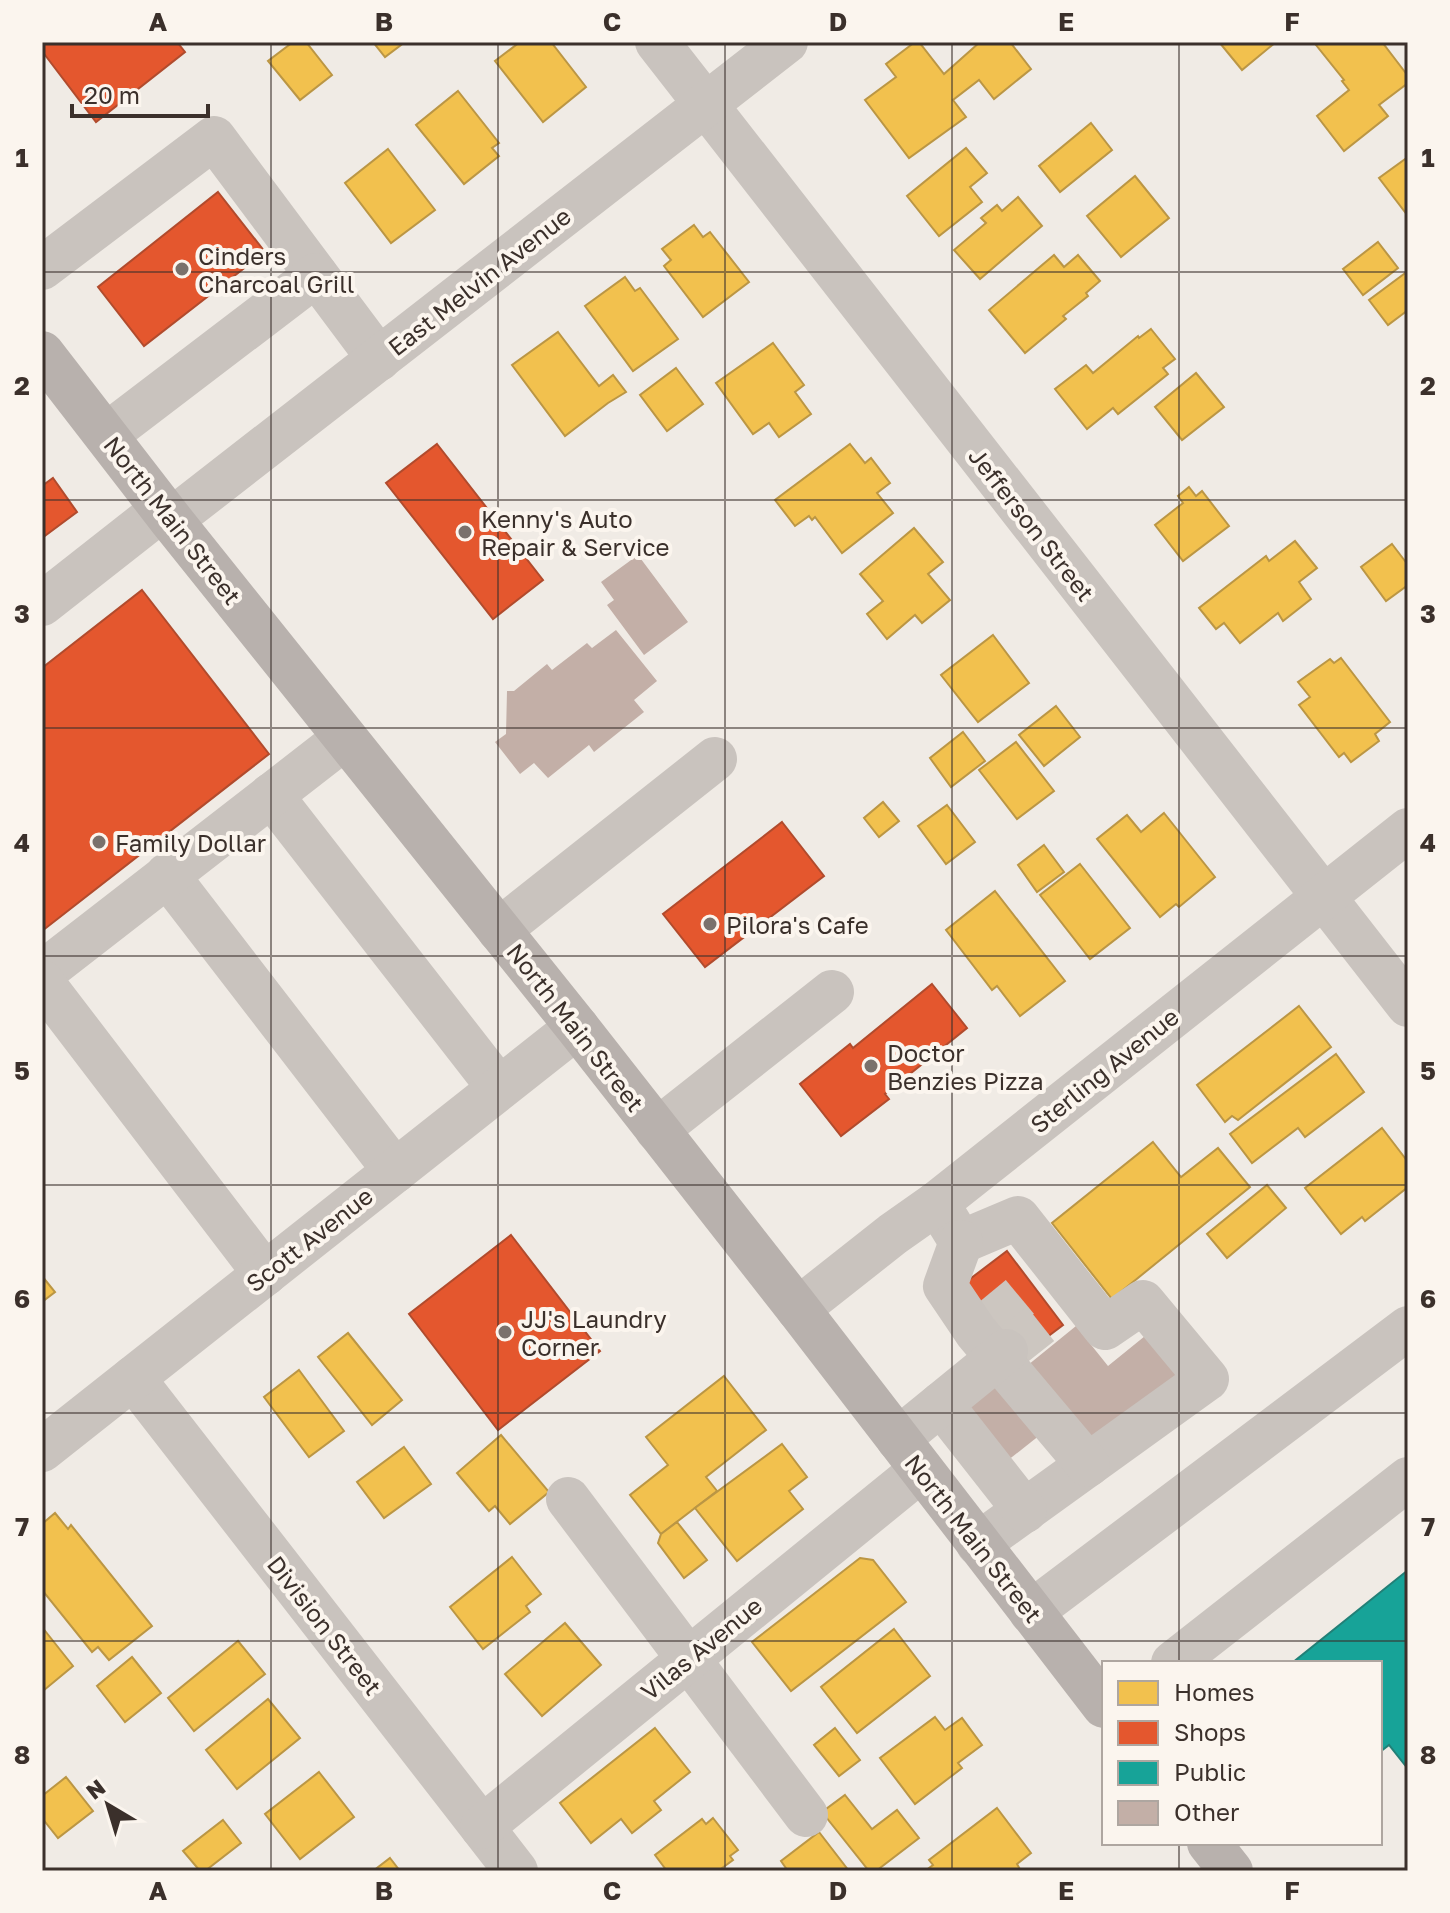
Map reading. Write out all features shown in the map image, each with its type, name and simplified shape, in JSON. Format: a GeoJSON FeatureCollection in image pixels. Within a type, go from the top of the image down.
{"type":"FeatureCollection","features":[{"type":"Feature","properties":{"kind":"main road","name":"North Main Street"},"geometry":{"type":"LineString","coordinates":[[42,353],[577,1027],[1102,1703]]}},
{"type":"Feature","properties":{"kind":"main road"},"geometry":{"type":"LineString","coordinates":[[1211,1845],[1231,1871]]}},
{"type":"Feature","properties":{"kind":"street","name":"Jefferson Street"},"geometry":{"type":"LineString","coordinates":[[657,42],[1408,1005]]}},
{"type":"Feature","properties":{"kind":"street","name":"East Melvin Avenue"},"geometry":{"type":"LineString","coordinates":[[42,604],[379,359],[786,42]]}},
{"type":"Feature","properties":{"kind":"street"},"geometry":{"type":"LineString","coordinates":[[42,268],[214,138],[379,359]]}},
{"type":"Feature","properties":{"kind":"street"},"geometry":{"type":"LineString","coordinates":[[106,435],[316,275]]}},
{"type":"Feature","properties":{"kind":"street"},"geometry":{"type":"LineString","coordinates":[[42,973],[345,738]]}},
{"type":"Feature","properties":{"kind":"street"},"geometry":{"type":"LineString","coordinates":[[499,930],[715,759]]}},
{"type":"Feature","properties":{"kind":"street"},"geometry":{"type":"LineString","coordinates":[[271,795],[499,1088]]}},
{"type":"Feature","properties":{"kind":"street","name":"Sterling Avenue"},"geometry":{"type":"LineString","coordinates":[[798,1309],[937,1203],[1408,830]]}},
{"type":"Feature","properties":{"kind":"street"},"geometry":{"type":"LineString","coordinates":[[167,875],[395,1171]]}},
{"type":"Feature","properties":{"kind":"street"},"geometry":{"type":"LineString","coordinates":[[42,982],[265,1274]]}},
{"type":"Feature","properties":{"kind":"street"},"geometry":{"type":"LineString","coordinates":[[657,1130],[832,992]]}},
{"type":"Feature","properties":{"kind":"street","name":"Scott Avenue"},"geometry":{"type":"LineString","coordinates":[[42,1450],[577,1027]]}},
{"type":"Feature","properties":{"kind":"street"},"geometry":{"type":"LineString","coordinates":[[937,1203],[961,1242]]}},
{"type":"Feature","properties":{"kind":"street"},"geometry":{"type":"LineString","coordinates":[[978,1544],[1025,1511],[1207,1379],[1143,1302],[1105,1328],[1056,1290],[1018,1218],[961,1242],[945,1286],[1088,1465]]}},
{"type":"Feature","properties":{"kind":"street"},"geometry":{"type":"LineString","coordinates":[[1031,1612],[1408,1328]]}},
{"type":"Feature","properties":{"kind":"street","name":"Vilas Avenue"},"geometry":{"type":"LineString","coordinates":[[482,1827],[688,1659],[910,1454],[941,1404],[992,1342]]}},
{"type":"Feature","properties":{"kind":"street","name":"Division Street"},"geometry":{"type":"LineString","coordinates":[[133,1378],[516,1871]]}},
{"type":"Feature","properties":{"kind":"street"},"geometry":{"type":"LineString","coordinates":[[941,1404],[1025,1511]]}},
{"type":"Feature","properties":{"kind":"street"},"geometry":{"type":"LineString","coordinates":[[1176,1661],[1408,1479]]}},
{"type":"Feature","properties":{"kind":"street"},"geometry":{"type":"LineString","coordinates":[[568,1499],[806,1815]]}},
{"type":"Feature","properties":{"kind":"building: Homes"},"geometry":{"type":"Polygon","coordinates":[[[293,42],[306,42],[332,75],[300,100],[268,61],[293,42]]]}},
{"type":"Feature","properties":{"kind":"building: Homes"},"geometry":{"type":"Polygon","coordinates":[[[373,42],[405,42],[385,57],[373,42]]]}},
{"type":"Feature","properties":{"kind":"building: Homes"},"geometry":{"type":"Polygon","coordinates":[[[520,42],[551,42],[586,87],[543,122],[495,61],[520,42]]]}},
{"type":"Feature","properties":{"kind":"building: Homes"},"geometry":{"type":"Polygon","coordinates":[[[919,42],[944,74],[980,42],[1010,42],[1031,69],[994,99],[979,80],[953,100],[966,117],[909,158],[865,100],[896,77],[886,64],[919,42]]]}},
{"type":"Feature","properties":{"kind":"building: Homes"},"geometry":{"type":"Polygon","coordinates":[[[1219,42],[1276,42],[1242,70],[1219,42]]]}},
{"type":"Feature","properties":{"kind":"building: Homes"},"geometry":{"type":"Polygon","coordinates":[[[1320,42],[1382,42],[1408,76],[1408,83],[1379,105],[1388,116],[1344,151],[1317,116],[1349,90],[1316,45],[1320,42]]]}},
{"type":"Feature","properties":{"kind":"building: Homes"},"geometry":{"type":"Polygon","coordinates":[[[458,91],[499,143],[492,148],[499,156],[464,184],[416,125],[458,91]]]}},
{"type":"Feature","properties":{"kind":"building: Homes"},"geometry":{"type":"Polygon","coordinates":[[[1091,123],[1112,150],[1060,192],[1039,166],[1091,123]]]}},
{"type":"Feature","properties":{"kind":"building: Homes"},"geometry":{"type":"Polygon","coordinates":[[[966,148],[987,173],[970,187],[982,202],[939,236],[907,196],[966,148]]]}},
{"type":"Feature","properties":{"kind":"building: Homes"},"geometry":{"type":"Polygon","coordinates":[[[388,149],[435,210],[391,243],[345,183],[388,149]]]}},
{"type":"Feature","properties":{"kind":"building: Homes"},"geometry":{"type":"Polygon","coordinates":[[[1408,157],[1408,216],[1379,178],[1408,157]]]}},
{"type":"Feature","properties":{"kind":"building: Homes"},"geometry":{"type":"Polygon","coordinates":[[[1135,176],[1169,218],[1121,257],[1087,216],[1135,176]]]}},
{"type":"Feature","properties":{"kind":"building: Homes"},"geometry":{"type":"Polygon","coordinates":[[[1018,197],[1042,226],[980,279],[954,250],[986,223],[981,218],[997,205],[1002,211],[1018,197]]]}},
{"type":"Feature","properties":{"kind":"building: Homes"},"geometry":{"type":"Polygon","coordinates":[[[694,225],[703,237],[710,232],[749,282],[703,317],[664,266],[671,260],[662,249],[694,225]]]}},
{"type":"Feature","properties":{"kind":"building: Homes"},"geometry":{"type":"Polygon","coordinates":[[[1378,242],[1398,268],[1363,295],[1343,269],[1378,242]]]}},
{"type":"Feature","properties":{"kind":"building: Homes"},"geometry":{"type":"Polygon","coordinates":[[[1054,255],[1064,267],[1078,255],[1100,281],[1086,293],[1088,296],[1063,316],[1066,319],[1025,353],[989,310],[1054,255]]]}},
{"type":"Feature","properties":{"kind":"building: Homes"},"geometry":{"type":"Polygon","coordinates":[[[1408,271],[1408,310],[1388,325],[1369,300],[1408,271]]]}},
{"type":"Feature","properties":{"kind":"building: Homes"},"geometry":{"type":"Polygon","coordinates":[[[625,277],[635,291],[640,288],[678,339],[633,371],[585,306],[625,277]]]}},
{"type":"Feature","properties":{"kind":"building: Homes"},"geometry":{"type":"Polygon","coordinates":[[[1151,329],[1175,359],[1163,368],[1168,374],[1118,414],[1113,408],[1087,429],[1055,389],[1086,365],[1093,373],[1151,329]]]}},
{"type":"Feature","properties":{"kind":"building: Homes"},"geometry":{"type":"Polygon","coordinates":[[[558,332],[599,386],[613,375],[626,392],[565,436],[512,365],[558,332]]]}},
{"type":"Feature","properties":{"kind":"building: Homes"},"geometry":{"type":"Polygon","coordinates":[[[773,343],[804,385],[795,392],[811,414],[779,437],[769,423],[753,434],[716,383],[773,343]]]}},
{"type":"Feature","properties":{"kind":"building: Homes"},"geometry":{"type":"Polygon","coordinates":[[[676,368],[703,404],[667,431],[640,395],[676,368]]]}},
{"type":"Feature","properties":{"kind":"building: Homes"},"geometry":{"type":"Polygon","coordinates":[[[1196,373],[1224,407],[1182,440],[1155,407],[1196,373]]]}},
{"type":"Feature","properties":{"kind":"building: Homes"},"geometry":{"type":"Polygon","coordinates":[[[850,444],[865,463],[871,458],[890,483],[877,493],[893,513],[842,553],[815,517],[812,520],[809,516],[795,526],[775,500],[850,444]]]}},
{"type":"Feature","properties":{"kind":"building: Homes"},"geometry":{"type":"Polygon","coordinates":[[[1189,487],[1196,496],[1202,491],[1229,526],[1183,561],[1155,525],[1183,503],[1178,496],[1189,487]]]}},
{"type":"Feature","properties":{"kind":"building: Homes"},"geometry":{"type":"Polygon","coordinates":[[[914,528],[943,562],[928,574],[950,600],[922,623],[915,615],[887,639],[867,614],[883,601],[860,574],[914,528]]]}},
{"type":"Feature","properties":{"kind":"building: Homes"},"geometry":{"type":"Polygon","coordinates":[[[1295,541],[1317,568],[1299,582],[1311,599],[1283,621],[1278,613],[1240,643],[1224,623],[1216,629],[1199,608],[1266,556],[1269,561],[1295,541]]]}},
{"type":"Feature","properties":{"kind":"building: Homes"},"geometry":{"type":"Polygon","coordinates":[[[1392,544],[1408,565],[1408,585],[1386,601],[1361,567],[1392,544]]]}},
{"type":"Feature","properties":{"kind":"building: Homes"},"geometry":{"type":"Polygon","coordinates":[[[993,635],[1029,683],[978,722],[941,675],[993,635]]]}},
{"type":"Feature","properties":{"kind":"building: Homes"},"geometry":{"type":"Polygon","coordinates":[[[1341,658],[1390,722],[1375,734],[1379,741],[1351,762],[1344,753],[1339,757],[1299,705],[1310,697],[1298,682],[1330,659],[1334,663],[1341,658]]]}},
{"type":"Feature","properties":{"kind":"building: Homes"},"geometry":{"type":"Polygon","coordinates":[[[1056,706],[1080,737],[1044,766],[1019,735],[1056,706]]]}},
{"type":"Feature","properties":{"kind":"building: Homes"},"geometry":{"type":"Polygon","coordinates":[[[963,732],[985,761],[951,787],[930,758],[963,732]]]}},
{"type":"Feature","properties":{"kind":"building: Homes"},"geometry":{"type":"Polygon","coordinates":[[[1016,742],[1054,791],[1017,819],[979,770],[1016,742]]]}},
{"type":"Feature","properties":{"kind":"building: Homes"},"geometry":{"type":"Polygon","coordinates":[[[883,802],[899,821],[879,837],[864,818],[883,802]]]}},
{"type":"Feature","properties":{"kind":"building: Homes"},"geometry":{"type":"Polygon","coordinates":[[[947,805],[975,842],[946,864],[918,826],[947,805]]]}},
{"type":"Feature","properties":{"kind":"building: Homes"},"geometry":{"type":"Polygon","coordinates":[[[1164,813],[1215,877],[1179,907],[1176,904],[1160,917],[1097,839],[1127,815],[1141,832],[1164,813]]]}},
{"type":"Feature","properties":{"kind":"building: Homes"},"geometry":{"type":"Polygon","coordinates":[[[1044,845],[1064,872],[1037,892],[1018,865],[1044,845]]]}},
{"type":"Feature","properties":{"kind":"building: Homes"},"geometry":{"type":"Polygon","coordinates":[[[1080,864],[1130,928],[1090,959],[1040,895],[1080,864]]]}},
{"type":"Feature","properties":{"kind":"building: Homes"},"geometry":{"type":"Polygon","coordinates":[[[995,891],[1065,981],[1020,1016],[997,986],[992,990],[946,930],[995,891]]]}},
{"type":"Feature","properties":{"kind":"building: Homes"},"geometry":{"type":"Polygon","coordinates":[[[1299,1006],[1331,1047],[1238,1120],[1232,1116],[1225,1122],[1197,1085],[1299,1006]]]}},
{"type":"Feature","properties":{"kind":"building: Homes"},"geometry":{"type":"Polygon","coordinates":[[[1336,1054],[1364,1092],[1305,1137],[1298,1128],[1252,1163],[1230,1134],[1336,1054]]]}},
{"type":"Feature","properties":{"kind":"building: Homes"},"geometry":{"type":"Polygon","coordinates":[[[1382,1128],[1408,1162],[1408,1187],[1365,1221],[1362,1217],[1341,1234],[1305,1188],[1382,1128]]]}},
{"type":"Feature","properties":{"kind":"building: Homes"},"geometry":{"type":"Polygon","coordinates":[[[1153,1142],[1181,1177],[1218,1148],[1250,1187],[1112,1299],[1052,1223],[1153,1142]]]}},
{"type":"Feature","properties":{"kind":"building: Homes"},"geometry":{"type":"Polygon","coordinates":[[[1267,1185],[1286,1208],[1227,1258],[1207,1234],[1267,1185]]]}},
{"type":"Feature","properties":{"kind":"building: Homes"},"geometry":{"type":"Polygon","coordinates":[[[42,1276],[55,1292],[42,1302],[42,1276]]]}},
{"type":"Feature","properties":{"kind":"building: Homes"},"geometry":{"type":"Polygon","coordinates":[[[348,1333],[402,1400],[372,1425],[318,1357],[348,1333]]]}},
{"type":"Feature","properties":{"kind":"building: Homes"},"geometry":{"type":"Polygon","coordinates":[[[299,1370],[344,1431],[309,1457],[264,1397],[299,1370]]]}},
{"type":"Feature","properties":{"kind":"building: Homes"},"geometry":{"type":"Polygon","coordinates":[[[724,1376],[766,1430],[706,1477],[717,1491],[661,1534],[630,1495],[668,1465],[646,1437],[724,1376]]]}},
{"type":"Feature","properties":{"kind":"building: Homes"},"geometry":{"type":"Polygon","coordinates":[[[501,1435],[549,1492],[510,1524],[495,1506],[489,1511],[457,1473],[501,1435]]]}},
{"type":"Feature","properties":{"kind":"building: Homes"},"geometry":{"type":"Polygon","coordinates":[[[782,1444],[807,1477],[789,1491],[803,1509],[737,1561],[695,1508],[782,1444]]]}},
{"type":"Feature","properties":{"kind":"building: Homes"},"geometry":{"type":"Polygon","coordinates":[[[404,1447],[431,1484],[384,1518],[357,1482],[404,1447]]]}},
{"type":"Feature","properties":{"kind":"building: Homes"},"geometry":{"type":"Polygon","coordinates":[[[55,1513],[68,1529],[71,1525],[152,1626],[109,1660],[98,1647],[92,1652],[42,1590],[42,1524],[55,1513]]]}},
{"type":"Feature","properties":{"kind":"building: Homes"},"geometry":{"type":"Polygon","coordinates":[[[677,1522],[707,1560],[684,1578],[658,1543],[661,1534],[677,1522]]]}},
{"type":"Feature","properties":{"kind":"building: Homes"},"geometry":{"type":"Polygon","coordinates":[[[512,1557],[541,1594],[526,1606],[530,1612],[483,1649],[450,1607],[512,1557]]]}},
{"type":"Feature","properties":{"kind":"building: Homes"},"geometry":{"type":"Polygon","coordinates":[[[860,1558],[873,1560],[906,1602],[791,1691],[752,1642],[860,1558]]]}},
{"type":"Feature","properties":{"kind":"building: Homes"},"geometry":{"type":"Polygon","coordinates":[[[565,1623],[601,1665],[542,1716],[505,1674],[565,1623]]]}},
{"type":"Feature","properties":{"kind":"building: Homes"},"geometry":{"type":"Polygon","coordinates":[[[42,1627],[73,1666],[43,1691],[42,1690],[42,1627]]]}},
{"type":"Feature","properties":{"kind":"building: Homes"},"geometry":{"type":"Polygon","coordinates":[[[894,1629],[930,1676],[857,1733],[821,1687],[894,1629]]]}},
{"type":"Feature","properties":{"kind":"building: Homes"},"geometry":{"type":"Polygon","coordinates":[[[238,1641],[265,1674],[194,1731],[168,1698],[238,1641]]]}},
{"type":"Feature","properties":{"kind":"building: Homes"},"geometry":{"type":"Polygon","coordinates":[[[132,1657],[161,1693],[125,1722],[97,1686],[132,1657]]]}},
{"type":"Feature","properties":{"kind":"building: Homes"},"geometry":{"type":"Polygon","coordinates":[[[268,1699],[300,1738],[237,1789],[206,1750],[268,1699]]]}},
{"type":"Feature","properties":{"kind":"building: Homes"},"geometry":{"type":"Polygon","coordinates":[[[935,1717],[945,1730],[962,1718],[982,1745],[958,1763],[962,1768],[915,1804],[880,1758],[935,1717]]]}},
{"type":"Feature","properties":{"kind":"building: Homes"},"geometry":{"type":"Polygon","coordinates":[[[655,1728],[690,1772],[654,1801],[661,1810],[632,1833],[621,1819],[591,1843],[560,1803],[655,1728]]]}},
{"type":"Feature","properties":{"kind":"building: Homes"},"geometry":{"type":"Polygon","coordinates":[[[835,1728],[860,1760],[839,1776],[814,1745],[835,1728]]]}},
{"type":"Feature","properties":{"kind":"building: Homes"},"geometry":{"type":"Polygon","coordinates":[[[319,1772],[354,1817],[300,1859],[265,1814],[319,1772]]]}},
{"type":"Feature","properties":{"kind":"building: Homes"},"geometry":{"type":"Polygon","coordinates":[[[66,1777],[93,1811],[58,1838],[42,1818],[42,1796],[66,1777]]]}},
{"type":"Feature","properties":{"kind":"building: Homes"},"geometry":{"type":"Polygon","coordinates":[[[845,1795],[872,1829],[897,1810],[919,1838],[876,1871],[869,1871],[822,1812],[845,1795]]]}},
{"type":"Feature","properties":{"kind":"building: Homes"},"geometry":{"type":"Polygon","coordinates":[[[997,1808],[1031,1853],[1017,1864],[1021,1871],[925,1871],[933,1865],[929,1860],[997,1808]]]}},
{"type":"Feature","properties":{"kind":"building: Homes"},"geometry":{"type":"Polygon","coordinates":[[[713,1818],[738,1850],[730,1856],[733,1860],[718,1871],[667,1871],[655,1855],[702,1819],[706,1824],[713,1818]]]}},
{"type":"Feature","properties":{"kind":"building: Homes"},"geometry":{"type":"Polygon","coordinates":[[[223,1820],[241,1843],[205,1871],[200,1871],[183,1851],[223,1820]]]}},
{"type":"Feature","properties":{"kind":"building: Homes"},"geometry":{"type":"Polygon","coordinates":[[[819,1832],[849,1871],[788,1871],[781,1861],[819,1832]]]}},
{"type":"Feature","properties":{"kind":"building: Homes"},"geometry":{"type":"Polygon","coordinates":[[[390,1858],[400,1871],[373,1871],[390,1858]]]}},
{"type":"Feature","properties":{"kind":"building: Shops"},"geometry":{"type":"Polygon","coordinates":[[[42,42],[177,42],[185,52],[96,122],[45,55],[42,57],[42,42]]]}},
{"type":"Feature","properties":{"kind":"building: Shops","name":"Cinders Charcoal Grill"},"geometry":{"type":"Polygon","coordinates":[[[218,192],[265,252],[144,346],[98,287],[218,192]]]}},
{"type":"Feature","properties":{"kind":"building: Shops","name":"Kenny's Auto Repair & Service"},"geometry":{"type":"Polygon","coordinates":[[[437,444],[543,580],[493,619],[386,483],[437,444]]]}},
{"type":"Feature","properties":{"kind":"building: Shops"},"geometry":{"type":"Polygon","coordinates":[[[53,478],[77,512],[42,538],[42,486],[53,478]]]}},
{"type":"Feature","properties":{"kind":"building: Shops","name":"Family Dollar"},"geometry":{"type":"Polygon","coordinates":[[[142,590],[269,754],[42,931],[42,668],[142,590]]]}},
{"type":"Feature","properties":{"kind":"building: Shops"},"geometry":{"type":"Polygon","coordinates":[[[782,822],[824,876],[705,967],[663,914],[782,822]]]}},
{"type":"Feature","properties":{"kind":"building: Shops","name":"Doctor Benzies Pizza"},"geometry":{"type":"Polygon","coordinates":[[[932,984],[967,1028],[885,1094],[889,1099],[841,1136],[800,1084],[850,1044],[853,1048],[932,984]]]}},
{"type":"Feature","properties":{"kind":"building: Shops","name":"JJ's Laundry Corner"},"geometry":{"type":"Polygon","coordinates":[[[511,1235],[600,1351],[498,1430],[409,1314],[511,1235]]]}},
{"type":"Feature","properties":{"kind":"building: Shops"},"geometry":{"type":"Polygon","coordinates":[[[1007,1251],[1063,1325],[1014,1362],[958,1288],[1007,1251]]]}},
{"type":"Feature","properties":{"kind":"building: Public"},"geometry":{"type":"Polygon","coordinates":[[[1408,1570],[1408,1769],[1389,1745],[1382,1750],[1382,1661],[1294,1661],[1408,1570]]]}},
{"type":"Feature","properties":{"kind":"building: Other"},"geometry":{"type":"Polygon","coordinates":[[[638,555],[688,622],[644,655],[607,605],[614,600],[601,582],[638,555]]]}},
{"type":"Feature","properties":{"kind":"building: Other"},"geometry":{"type":"Polygon","coordinates":[[[616,630],[657,681],[634,700],[644,712],[594,752],[589,745],[548,778],[534,763],[520,774],[495,742],[506,734],[507,691],[514,691],[547,664],[552,670],[587,643],[592,648],[616,630]]]}},
{"type":"Feature","properties":{"kind":"building: Other"},"geometry":{"type":"Polygon","coordinates":[[[1076,1326],[1108,1366],[1145,1336],[1180,1379],[1094,1447],[1028,1365],[1076,1326]]]}},
{"type":"Feature","properties":{"kind":"building: Other"},"geometry":{"type":"Polygon","coordinates":[[[998,1371],[1045,1431],[1007,1461],[959,1401],[998,1371]]]}},
{"type":"Feature","properties":{"kind":"tunnel"},"geometry":{"type":"LineString","coordinates":[[986,1325],[1033,1286]]}},
{"type":"Feature","properties":{"kind":"tunnel"},"geometry":{"type":"LineString","coordinates":[[1006,1351],[1054,1313]]}},
{"type":"Feature","properties":{"kind":"place","name":"Cinders Charcoal Grill"},"geometry":{"type":"Point","coordinates":[182,269]}},
{"type":"Feature","properties":{"kind":"place","name":"Kenny's Auto Repair & Service"},"geometry":{"type":"Point","coordinates":[465,532]}},
{"type":"Feature","properties":{"kind":"place","name":"Family Dollar"},"geometry":{"type":"Point","coordinates":[99,842]}},
{"type":"Feature","properties":{"kind":"place","name":"Pilora's Cafe"},"geometry":{"type":"Point","coordinates":[710,924]}},
{"type":"Feature","properties":{"kind":"place","name":"Doctor Benzies Pizza"},"geometry":{"type":"Point","coordinates":[871,1066]}},
{"type":"Feature","properties":{"kind":"place","name":"JJ's Laundry Corner"},"geometry":{"type":"Point","coordinates":[505,1332]}}]}
